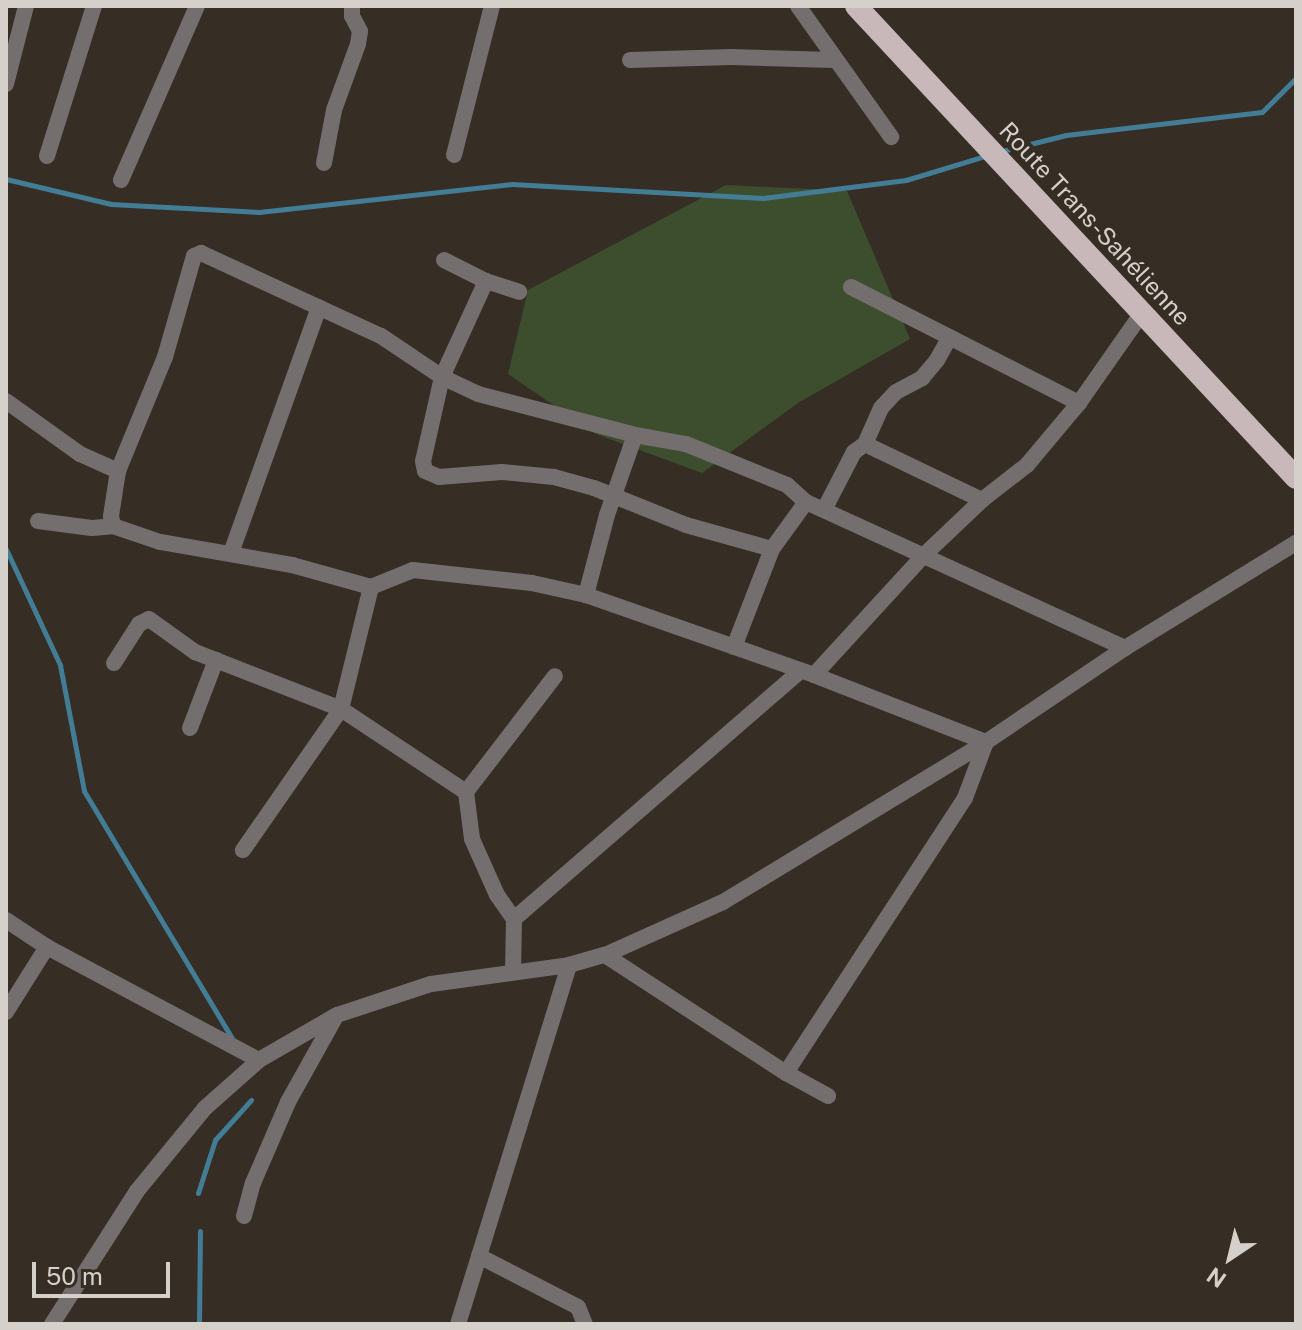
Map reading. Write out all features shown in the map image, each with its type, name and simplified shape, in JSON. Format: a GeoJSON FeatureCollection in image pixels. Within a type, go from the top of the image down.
{"type":"FeatureCollection","features":[{"type":"Feature","properties":{"kind":"highway","name":"Route Trans-Sahélienne"},"geometry":{"type":"LineString","coordinates":[[856,6],[1296,478]]}},
{"type":"Feature","properties":{"kind":"street"},"geometry":{"type":"LineString","coordinates":[[6,84],[26,6]]}},
{"type":"Feature","properties":{"kind":"street"},"geometry":{"type":"LineString","coordinates":[[47,156],[94,6]]}},
{"type":"Feature","properties":{"kind":"street"},"geometry":{"type":"LineString","coordinates":[[121,180],[197,6]]}},
{"type":"Feature","properties":{"kind":"street"},"geometry":{"type":"LineString","coordinates":[[324,163],[334,110],[358,44],[360,31],[352,16],[352,6]]}},
{"type":"Feature","properties":{"kind":"street"},"geometry":{"type":"LineString","coordinates":[[454,155],[492,6]]}},
{"type":"Feature","properties":{"kind":"street"},"geometry":{"type":"LineString","coordinates":[[798,6],[833,60],[891,137]]}},
{"type":"Feature","properties":{"kind":"street"},"geometry":{"type":"LineString","coordinates":[[630,60],[731,57],[833,60]]}},
{"type":"Feature","properties":{"kind":"street"},"geometry":{"type":"LineString","coordinates":[[113,526],[111,516],[118,471],[165,357],[194,256],[201,253],[381,336],[442,377],[478,394],[635,435],[686,444],[787,485],[806,502],[1125,648]]}},
{"type":"Feature","properties":{"kind":"street"},"geometry":{"type":"LineString","coordinates":[[444,260],[486,281],[519,292]]}},
{"type":"Feature","properties":{"kind":"street"},"geometry":{"type":"LineString","coordinates":[[486,281],[442,377],[423,461],[425,471],[439,477],[502,472],[554,477],[594,488],[686,525],[772,549]]}},
{"type":"Feature","properties":{"kind":"street"},"geometry":{"type":"LineString","coordinates":[[851,287],[1079,403]]}},
{"type":"Feature","properties":{"kind":"street"},"geometry":{"type":"LineString","coordinates":[[231,553],[319,307]]}},
{"type":"Feature","properties":{"kind":"street"},"geometry":{"type":"LineString","coordinates":[[514,919],[807,673],[982,500],[1027,465],[1079,403],[1142,313]]}},
{"type":"Feature","properties":{"kind":"street"},"geometry":{"type":"LineString","coordinates":[[824,510],[854,452],[865,444],[881,408],[896,392],[922,378],[950,337]]}},
{"type":"Feature","properties":{"kind":"street"},"geometry":{"type":"LineString","coordinates":[[6,401],[80,454],[118,471]]}},
{"type":"Feature","properties":{"kind":"street"},"geometry":{"type":"LineString","coordinates":[[586,595],[613,498],[635,435]]}},
{"type":"Feature","properties":{"kind":"street"},"geometry":{"type":"LineString","coordinates":[[865,444],[982,500]]}},
{"type":"Feature","properties":{"kind":"street"},"geometry":{"type":"LineString","coordinates":[[734,647],[772,549],[806,502]]}},
{"type":"Feature","properties":{"kind":"street"},"geometry":{"type":"LineString","coordinates":[[38,521],[92,528],[113,526],[160,542],[231,553],[371,587],[413,570],[532,583],[586,595],[807,673],[986,742]]}},
{"type":"Feature","properties":{"kind":"street"},"geometry":{"type":"LineString","coordinates":[[52,1324],[137,1191],[205,1108],[259,1060],[337,1015],[431,984],[513,970],[569,965],[605,955],[723,902],[986,742],[1125,648],[1296,543]]}},
{"type":"Feature","properties":{"kind":"street"},"geometry":{"type":"LineString","coordinates":[[243,850],[341,709],[371,587]]}},
{"type":"Feature","properties":{"kind":"street"},"geometry":{"type":"LineString","coordinates":[[114,663],[139,624],[149,619],[195,652],[341,709],[466,792]]}},
{"type":"Feature","properties":{"kind":"street"},"geometry":{"type":"LineString","coordinates":[[190,728],[216,660]]}},
{"type":"Feature","properties":{"kind":"street"},"geometry":{"type":"LineString","coordinates":[[513,970],[514,919],[497,895],[472,839],[466,792],[555,676]]}},
{"type":"Feature","properties":{"kind":"street"},"geometry":{"type":"LineString","coordinates":[[786,1073],[965,798],[986,742]]}},
{"type":"Feature","properties":{"kind":"street"},"geometry":{"type":"LineString","coordinates":[[6,920],[47,947],[259,1060]]}},
{"type":"Feature","properties":{"kind":"street"},"geometry":{"type":"LineString","coordinates":[[6,1012],[47,947]]}},
{"type":"Feature","properties":{"kind":"street"},"geometry":{"type":"LineString","coordinates":[[605,955],[786,1073],[828,1096]]}},
{"type":"Feature","properties":{"kind":"street"},"geometry":{"type":"LineString","coordinates":[[458,1324],[569,965]]}},
{"type":"Feature","properties":{"kind":"street"},"geometry":{"type":"LineString","coordinates":[[244,1216],[253,1183],[288,1102],[337,1015]]}},
{"type":"Feature","properties":{"kind":"street"},"geometry":{"type":"LineString","coordinates":[[479,1256],[578,1307],[585,1324]]}},
{"type":"Feature","properties":{"kind":"green space"},"geometry":{"type":"Polygon","coordinates":[[[726,185],[847,191],[910,339],[798,403],[702,473],[596,434],[508,374],[528,290],[726,185]]]}},
{"type":"Feature","properties":{"kind":"waterway"},"geometry":{"type":"LineString","coordinates":[[1002,151],[1066,135],[1262,112],[1296,78]]}},
{"type":"Feature","properties":{"kind":"waterway"},"geometry":{"type":"LineString","coordinates":[[6,179],[111,204],[259,212],[512,184],[763,198],[906,180],[985,156]]}},
{"type":"Feature","properties":{"kind":"waterway"},"geometry":{"type":"LineString","coordinates":[[6,549],[60,665],[84,791],[232,1038]]}},
{"type":"Feature","properties":{"kind":"waterway"},"geometry":{"type":"LineString","coordinates":[[198,1193],[215,1140],[251,1100]]}},
{"type":"Feature","properties":{"kind":"waterway"},"geometry":{"type":"LineString","coordinates":[[199,1324],[200,1231]]}}]}
